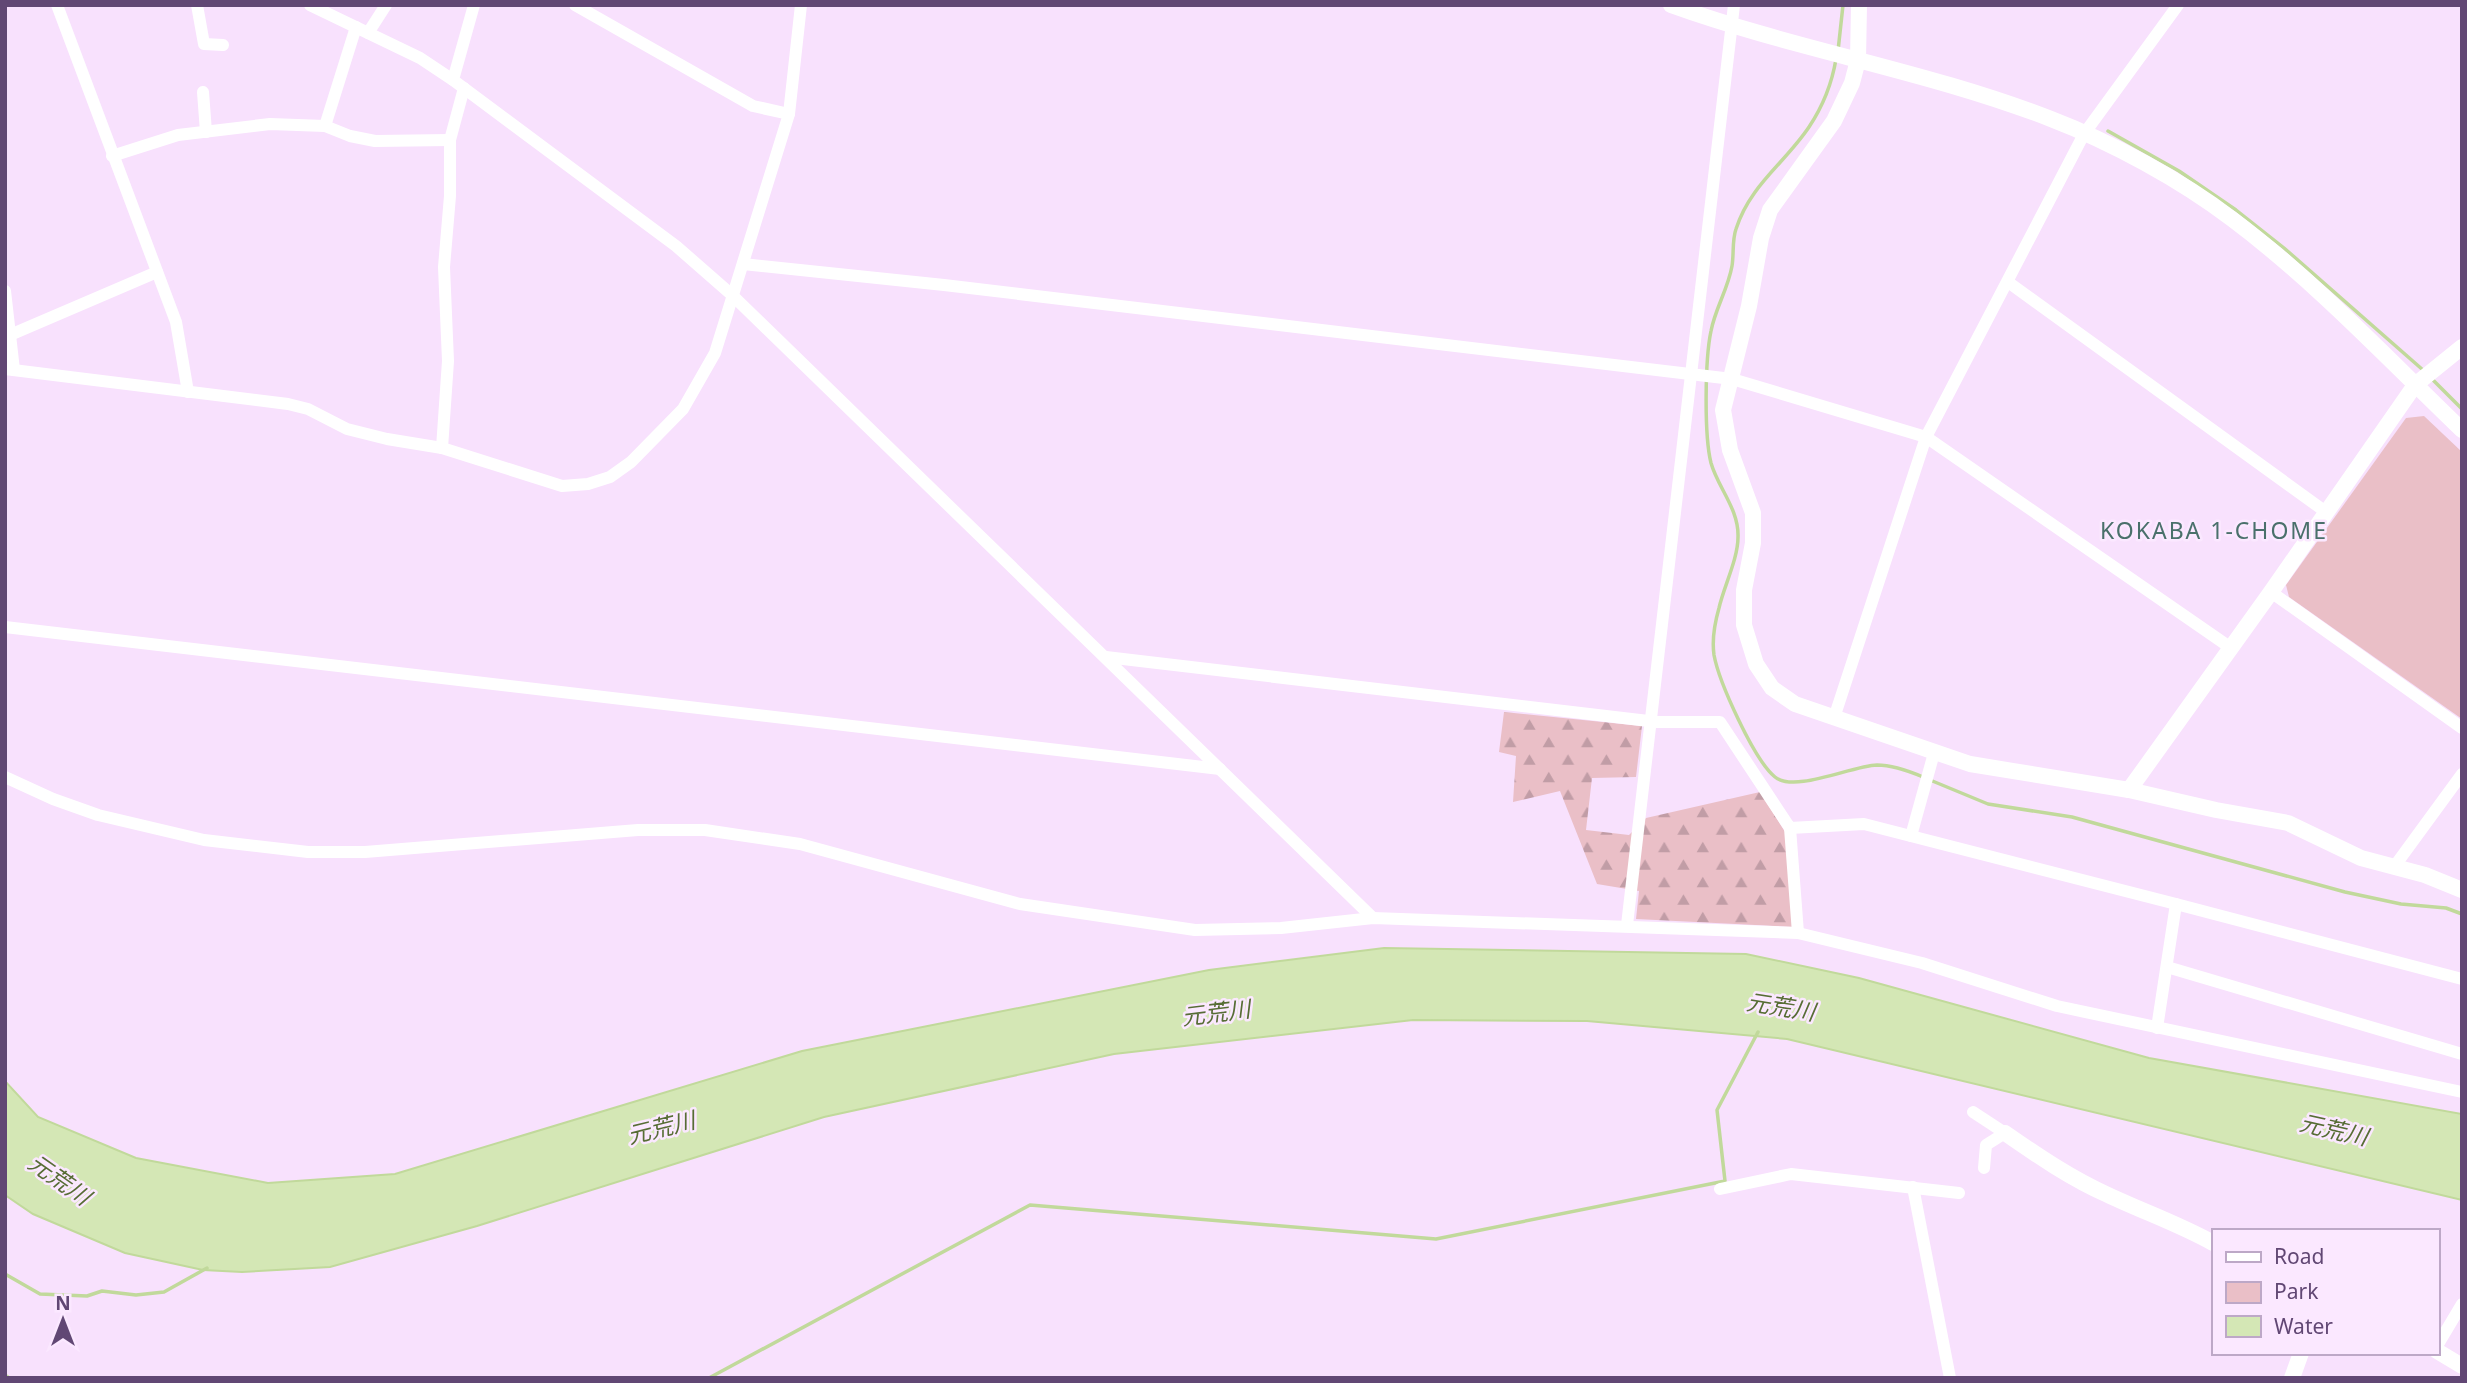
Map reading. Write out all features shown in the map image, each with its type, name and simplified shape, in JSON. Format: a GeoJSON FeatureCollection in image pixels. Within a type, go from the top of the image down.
{"type":"FeatureCollection","features":[{"type":"Feature","properties":{"kind":"street"},"geometry":{"type":"LineString","coordinates":[[57,5],[176,322],[188,392]]}},
{"type":"Feature","properties":{"kind":"street"},"geometry":{"type":"LineString","coordinates":[[197,5],[204,44],[223,45]]}},
{"type":"Feature","properties":{"kind":"street"},"geometry":{"type":"LineString","coordinates":[[310,5],[420,58],[459,84],[676,246],[732,295],[1373,918]]}},
{"type":"Feature","properties":{"kind":"street"},"geometry":{"type":"LineString","coordinates":[[368,33],[386,5]]}},
{"type":"Feature","properties":{"kind":"street"},"geometry":{"type":"LineString","coordinates":[[442,448],[448,361],[444,267],[450,196],[450,141],[474,5]]}},
{"type":"Feature","properties":{"kind":"street"},"geometry":{"type":"LineString","coordinates":[[575,5],[753,106],[789,114]]}},
{"type":"Feature","properties":{"kind":"street"},"geometry":{"type":"LineString","coordinates":[[5,291],[10,335],[10,370],[288,404],[308,409],[347,429],[442,448],[562,485],[588,484],[610,477],[631,463],[683,409],[715,353],[789,114],[801,5]]}},
{"type":"Feature","properties":{"kind":"street"},"geometry":{"type":"LineString","coordinates":[[1671,5],[1732,27],[1980,94],[2053,120],[2150,167],[2230,218],[2305,279],[2462,430]]}},
{"type":"Feature","properties":{"kind":"street"},"geometry":{"type":"LineString","coordinates":[[1627,925],[1734,5]]}},
{"type":"Feature","properties":{"kind":"street"},"geometry":{"type":"LineString","coordinates":[[1859,5],[1858,60],[1852,83],[1834,121],[1770,210],[1761,238],[1749,306],[1723,410],[1730,450],[1753,513],[1753,543],[1744,590],[1744,625],[1756,664],[1772,688],[1795,704],[1970,764],[2129,790],[2288,823],[2361,858],[2424,875],[2462,890]]}},
{"type":"Feature","properties":{"kind":"street"},"geometry":{"type":"LineString","coordinates":[[1834,718],[1926,438],[2084,134],[2178,5]]}},
{"type":"Feature","properties":{"kind":"street"},"geometry":{"type":"LineString","coordinates":[[325,126],[356,27]]}},
{"type":"Feature","properties":{"kind":"street"},"geometry":{"type":"LineString","coordinates":[[203,92],[205,132]]}},
{"type":"Feature","properties":{"kind":"street"},"geometry":{"type":"LineString","coordinates":[[112,156],[178,135],[270,124],[325,126],[350,136],[375,141],[450,141]]}},
{"type":"Feature","properties":{"kind":"street"},"geometry":{"type":"LineString","coordinates":[[743,264],[944,285],[1732,379],[1926,438],[2231,648]]}},
{"type":"Feature","properties":{"kind":"street"},"geometry":{"type":"LineString","coordinates":[[10,335],[157,272]]}},
{"type":"Feature","properties":{"kind":"street"},"geometry":{"type":"LineString","coordinates":[[2008,282],[2326,512]]}},
{"type":"Feature","properties":{"kind":"street"},"geometry":{"type":"LineString","coordinates":[[2129,790],[2415,385],[2462,347]]}},
{"type":"Feature","properties":{"kind":"street"},"geometry":{"type":"LineString","coordinates":[[2271,592],[2462,728]]}},
{"type":"Feature","properties":{"kind":"street"},"geometry":{"type":"LineString","coordinates":[[5,627],[1220,769]]}},
{"type":"Feature","properties":{"kind":"street"},"geometry":{"type":"LineString","coordinates":[[1106,657],[1651,720],[1720,722],[1790,828],[1798,933]]}},
{"type":"Feature","properties":{"kind":"street"},"geometry":{"type":"LineString","coordinates":[[1911,836],[1934,753]]}},
{"type":"Feature","properties":{"kind":"street"},"geometry":{"type":"LineString","coordinates":[[2394,867],[2462,775]]}},
{"type":"Feature","properties":{"kind":"street"},"geometry":{"type":"LineString","coordinates":[[5,776],[53,799],[98,815],[204,839],[308,852],[395,851],[638,830],[705,830],[800,844],[1020,904],[1195,930],[1281,928],[1373,918],[1798,933],[1922,963],[2057,1006],[2462,1092]]}},
{"type":"Feature","properties":{"kind":"street"},"geometry":{"type":"LineString","coordinates":[[1790,828],[1864,824],[2462,979]]}},
{"type":"Feature","properties":{"kind":"street"},"geometry":{"type":"LineString","coordinates":[[2157,1028],[2176,904]]}},
{"type":"Feature","properties":{"kind":"street"},"geometry":{"type":"LineString","coordinates":[[2166,967],[2462,1054]]}},
{"type":"Feature","properties":{"kind":"street"},"geometry":{"type":"LineString","coordinates":[[1973,1112],[2041,1157],[2107,1195],[2177,1223],[2212,1242]]}},
{"type":"Feature","properties":{"kind":"street"},"geometry":{"type":"LineString","coordinates":[[1984,1168],[1986,1145],[2006,1133]]}},
{"type":"Feature","properties":{"kind":"street"},"geometry":{"type":"LineString","coordinates":[[1720,1189],[1791,1174],[1959,1193]]}},
{"type":"Feature","properties":{"kind":"street"},"geometry":{"type":"LineString","coordinates":[[1913,1188],[1950,1378]]}},
{"type":"Feature","properties":{"kind":"street"},"geometry":{"type":"LineString","coordinates":[[2439,1344],[2462,1304]]}},
{"type":"Feature","properties":{"kind":"street"},"geometry":{"type":"LineString","coordinates":[[2439,1349],[2462,1366]]}},
{"type":"Feature","properties":{"kind":"street"},"geometry":{"type":"LineString","coordinates":[[2292,1378],[2300,1355]]}},
{"type":"Feature","properties":{"kind":"green space"},"geometry":{"type":"Polygon","coordinates":[[[2424,416],[2462,452],[2462,719],[2289,597],[2286,585],[2406,418],[2424,416]]]}},
{"type":"Feature","properties":{"kind":"green space"},"geometry":{"type":"Polygon","coordinates":[[[1504,712],[1642,726],[1636,777],[1592,778],[1586,830],[1629,835],[1646,818],[1760,792],[1787,835],[1794,927],[1636,919],[1639,891],[1597,884],[1560,791],[1513,802],[1516,756],[1499,752],[1504,712]]]}},
{"type":"Feature","properties":{"kind":"water","name":"元荒川"},"geometry":{"type":"Polygon","coordinates":[[[1384,948],[1746,954],[1859,978],[2149,1058],[2462,1114],[2462,1200],[1787,1039],[1587,1021],[1413,1020],[1114,1054],[824,1117],[477,1226],[330,1267],[242,1272],[203,1270],[125,1253],[33,1214],[5,1195],[5,1081],[38,1117],[136,1158],[268,1183],[395,1174],[802,1051],[1209,970],[1384,948]]]}},
{"type":"Feature","properties":{"kind":"waterway"},"geometry":{"type":"LineString","coordinates":[[1838,51],[1843,5]]}},
{"type":"Feature","properties":{"kind":"waterway"},"geometry":{"type":"LineString","coordinates":[[1836,59],[1826,94],[1814,119],[1800,140],[1759,187],[1742,213],[1735,233],[1730,274],[1711,331],[1706,397],[1709,450],[1714,472],[1732,508],[1738,537],[1736,554],[1716,619],[1714,655],[1739,720],[1757,755],[1775,777],[1796,782],[1877,765],[1895,767],[1923,777]]}},
{"type":"Feature","properties":{"kind":"waterway"},"geometry":{"type":"LineString","coordinates":[[2108,131],[2179,171],[2236,210],[2284,248],[2423,370]]}},
{"type":"Feature","properties":{"kind":"waterway"},"geometry":{"type":"LineString","coordinates":[[2431,378],[2462,409]]}},
{"type":"Feature","properties":{"kind":"waterway"},"geometry":{"type":"LineString","coordinates":[[1930,780],[1988,804],[2072,817],[2345,892],[2401,904],[2446,908],[2462,914]]}},
{"type":"Feature","properties":{"kind":"waterway"},"geometry":{"type":"LineString","coordinates":[[709,1378],[1030,1205],[1436,1239],[1725,1181],[1717,1110],[1758,1032]]}},
{"type":"Feature","properties":{"kind":"waterway"},"geometry":{"type":"LineString","coordinates":[[5,1274],[40,1294],[87,1296],[102,1291],[136,1295],[164,1292],[207,1268]]}},
{"type":"Feature","properties":{"kind":"waterway"},"geometry":{"type":"LineString","coordinates":[[5,1375],[9,1378]]}},
{"type":"Feature","properties":{"kind":"district","name":"KOKABA 1-CHOME"},"geometry":{"type":"Point","coordinates":[2214,530]}}]}
